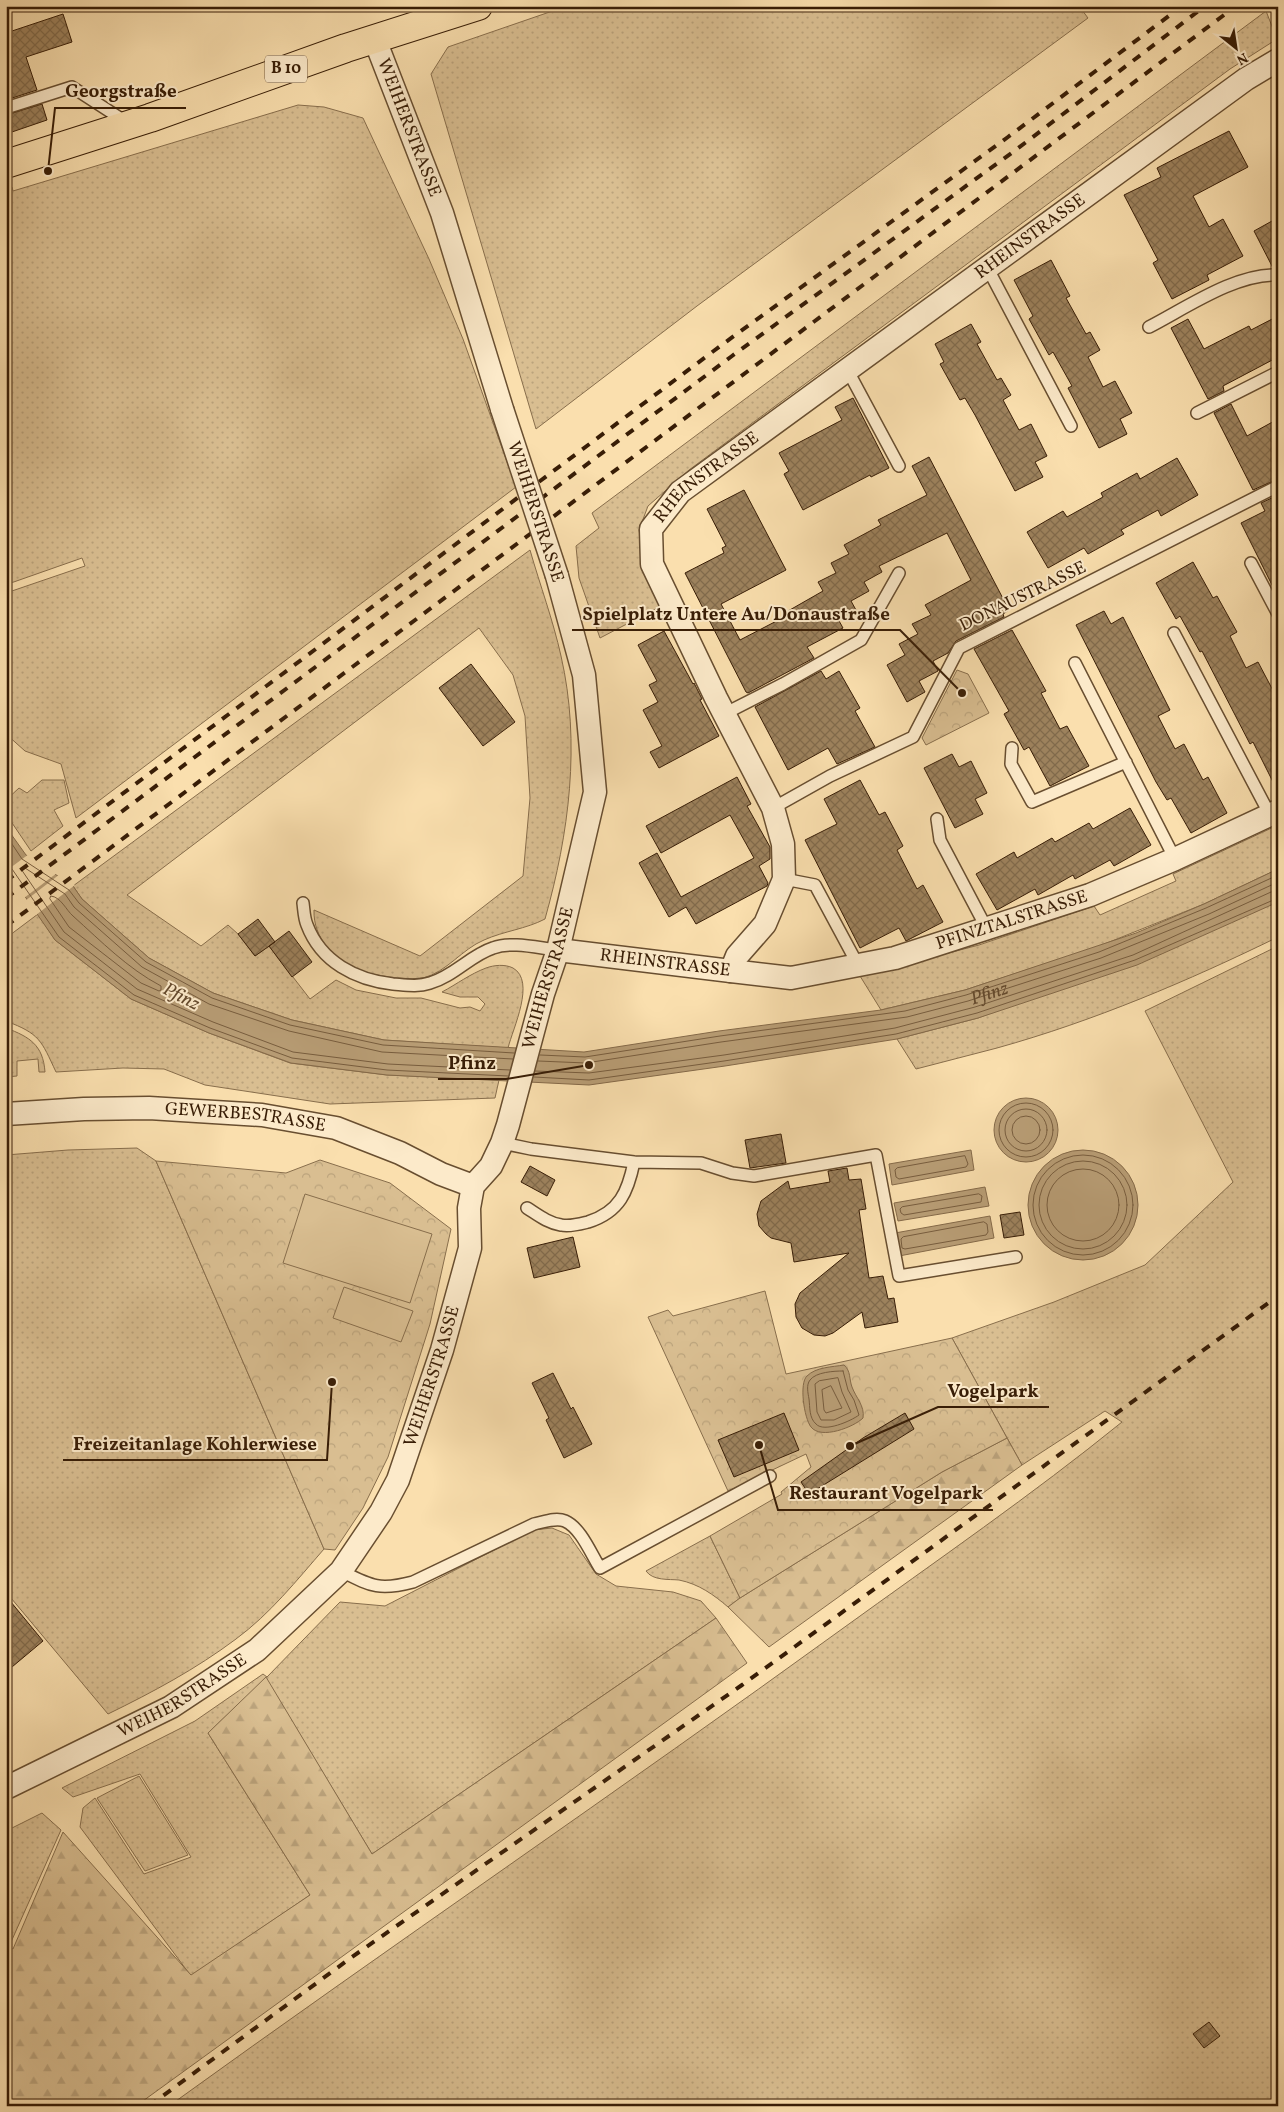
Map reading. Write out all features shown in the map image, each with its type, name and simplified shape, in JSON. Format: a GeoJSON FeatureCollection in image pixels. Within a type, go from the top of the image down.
{"type":"FeatureCollection","features":[{"type":"Feature","properties":{"kind":"main road","name":"B 10"},"geometry":{"type":"LineString","coordinates":[[6,164],[478,6]]}},
{"type":"Feature","properties":{"kind":"street","name":"WEIHERSTRASSE"},"geometry":{"type":"LineString","coordinates":[[6,1788],[171,1707],[257,1650],[341,1571],[386,1504],[398,1480],[442,1350],[470,1248],[469,1208],[473,1186],[491,1166],[505,1134],[543,994],[558,950],[595,792],[584,675],[557,576],[502,409],[442,213],[375,40]]}},
{"type":"Feature","properties":{"kind":"street","name":"RHEINSTRASSE"},"geometry":{"type":"LineString","coordinates":[[558,950],[731,971],[737,956],[765,924],[784,878],[783,844],[772,808],[724,714],[652,564],[650,529],[680,492],[988,269],[1030,235],[1238,85],[1278,60]]}},
{"type":"Feature","properties":{"kind":"street","name":"PFINZTALSTRASSE"},"geometry":{"type":"LineString","coordinates":[[731,971],[791,978],[895,958],[1090,895],[1175,859],[1274,813]]}},
{"type":"Feature","properties":{"kind":"street","name":"GEWERBESTRASSE"},"geometry":{"type":"LineString","coordinates":[[6,1114],[84,1109],[149,1108],[262,1115],[336,1128],[400,1153],[441,1174],[473,1186]]}},
{"type":"Feature","properties":{"kind":"lane"},"geometry":{"type":"LineString","coordinates":[[6,108],[72,87],[129,124]]}},
{"type":"Feature","properties":{"kind":"lane"},"geometry":{"type":"LineString","coordinates":[[988,269],[1072,426]]}},
{"type":"Feature","properties":{"kind":"lane"},"geometry":{"type":"LineString","coordinates":[[1149,328],[1244,279],[1266,274],[1278,275]]}},
{"type":"Feature","properties":{"kind":"lane"},"geometry":{"type":"LineString","coordinates":[[848,371],[899,466]]}},
{"type":"Feature","properties":{"kind":"lane"},"geometry":{"type":"LineString","coordinates":[[1198,413],[1278,372]]}},
{"type":"Feature","properties":{"kind":"lane","name":"DONAUSTRASSE"},"geometry":{"type":"LineString","coordinates":[[772,808],[830,776],[913,737],[959,648],[1278,486]]}},
{"type":"Feature","properties":{"kind":"lane"},"geometry":{"type":"LineString","coordinates":[[1251,563],[1278,614]]}},
{"type":"Feature","properties":{"kind":"lane"},"geometry":{"type":"LineString","coordinates":[[724,714],[783,684],[861,640],[898,573]]}},
{"type":"Feature","properties":{"kind":"lane"},"geometry":{"type":"LineString","coordinates":[[1174,633],[1274,813]]}},
{"type":"Feature","properties":{"kind":"lane"},"geometry":{"type":"LineString","coordinates":[[1075,663],[1175,859]]}},
{"type":"Feature","properties":{"kind":"lane"},"geometry":{"type":"LineString","coordinates":[[1012,748],[1012,764],[1032,802],[1126,762]]}},
{"type":"Feature","properties":{"kind":"lane"},"geometry":{"type":"LineString","coordinates":[[936,819],[940,840],[987,929]]}},
{"type":"Feature","properties":{"kind":"lane"},"geometry":{"type":"LineString","coordinates":[[784,878],[815,885],[858,965]]}},
{"type":"Feature","properties":{"kind":"lane"},"geometry":{"type":"LineString","coordinates":[[303,903],[306,924],[327,957],[358,977],[382,982],[415,986],[431,983],[494,947],[511,945],[558,950]]}},
{"type":"Feature","properties":{"kind":"lane"},"geometry":{"type":"LineString","coordinates":[[505,1134],[531,1149],[634,1162],[701,1163],[732,1173],[754,1176],[876,1155],[899,1276],[1016,1257]]}},
{"type":"Feature","properties":{"kind":"lane"},"geometry":{"type":"LineString","coordinates":[[527,1208],[547,1221],[563,1226],[578,1225],[597,1219],[612,1209],[623,1198],[630,1183],[634,1162]]}},
{"type":"Feature","properties":{"kind":"lane"},"geometry":{"type":"LineString","coordinates":[[341,1571],[369,1586],[395,1587],[413,1582],[534,1524],[553,1520],[564,1521],[574,1528],[600,1568],[770,1476]]}},
{"type":"Feature","properties":{"kind":"green space"},"geometry":{"type":"Polygon","coordinates":[[[567,6],[1079,6],[1088,18],[697,306],[536,429],[431,74],[448,47],[567,6]]]}},
{"type":"Feature","properties":{"kind":"green space"},"geometry":{"type":"Polygon","coordinates":[[[1266,11],[1277,39],[1230,69],[689,470],[648,506],[639,530],[645,564],[665,604],[600,638],[579,578],[576,546],[599,528],[592,513],[1266,11]]]}},
{"type":"Feature","properties":{"kind":"green space"},"geometry":{"type":"Polygon","coordinates":[[[298,105],[324,107],[363,118],[429,259],[463,339],[516,487],[76,818],[61,764],[25,751],[6,734],[6,593],[85,566],[82,558],[8,584],[6,577],[6,188],[12,187],[13,191],[298,105]]]}},
{"type":"Feature","properties":{"kind":"green space"},"geometry":{"type":"Polygon","coordinates":[[[530,550],[561,656],[570,722],[570,788],[566,821],[545,919],[484,940],[440,971],[423,978],[414,979],[374,974],[350,966],[327,947],[317,930],[314,910],[420,956],[523,876],[530,798],[525,716],[513,675],[479,628],[127,895],[201,946],[228,925],[238,934],[255,956],[269,946],[310,999],[336,980],[356,990],[396,998],[421,998],[460,1008],[470,1007],[480,1011],[485,1004],[478,997],[460,997],[442,992],[486,968],[499,965],[513,968],[520,974],[523,983],[523,994],[508,1048],[384,1040],[292,1020],[213,993],[149,958],[82,899],[73,886],[530,550]]]}},
{"type":"Feature","properties":{"kind":"green space"},"geometry":{"type":"Polygon","coordinates":[[[957,670],[968,674],[989,713],[926,745],[922,738],[957,670]]]}},
{"type":"Feature","properties":{"kind":"green space"},"geometry":{"type":"Polygon","coordinates":[[[42,780],[64,780],[69,803],[54,810],[63,826],[31,851],[6,814],[6,800],[19,788],[27,793],[42,780]]]}},
{"type":"Feature","properties":{"kind":"green space"},"geometry":{"type":"Polygon","coordinates":[[[1278,825],[1278,869],[1204,904],[1097,947],[965,990],[881,1010],[860,976],[979,945],[1094,906],[1100,915],[1176,881],[1173,874],[1278,825]]]}},
{"type":"Feature","properties":{"kind":"green space"},"geometry":{"type":"Polygon","coordinates":[[[1278,902],[1278,937],[1210,969],[1105,1013],[997,1048],[916,1069],[897,1039],[978,1018],[1278,902]]]}},
{"type":"Feature","properties":{"kind":"green space"},"geometry":{"type":"Polygon","coordinates":[[[38,914],[55,940],[131,999],[209,1033],[290,1063],[387,1075],[499,1080],[495,1098],[330,1104],[205,1085],[164,1069],[123,1068],[56,1072],[47,1052],[38,1039],[26,1030],[6,1021],[6,938],[38,914]]]}},
{"type":"Feature","properties":{"kind":"green space"},"geometry":{"type":"Polygon","coordinates":[[[1278,946],[1278,2106],[169,2106],[1019,1502],[1122,1422],[1105,1411],[1022,1465],[952,1338],[1054,1302],[1145,1265],[1233,1182],[1145,1011],[1278,946]]]}},
{"type":"Feature","properties":{"kind":"green space"},"geometry":{"type":"Polygon","coordinates":[[[6,1028],[34,1043],[41,1055],[45,1072],[39,1072],[38,1059],[17,1061],[17,1076],[6,1077],[6,1028]]]}},
{"type":"Feature","properties":{"kind":"green space"},"geometry":{"type":"Polygon","coordinates":[[[137,1148],[156,1161],[324,1549],[272,1608],[236,1639],[174,1680],[108,1714],[6,1592],[6,1155],[68,1150],[137,1148]]]}},
{"type":"Feature","properties":{"kind":"green space"},"geometry":{"type":"Polygon","coordinates":[[[320,1160],[390,1183],[451,1229],[430,1324],[388,1457],[363,1508],[335,1550],[324,1549],[156,1161],[286,1173],[320,1160]]]}},
{"type":"Feature","properties":{"kind":"green space"},"geometry":{"type":"Polygon","coordinates":[[[305,1194],[432,1234],[410,1303],[283,1263],[305,1194]]]}},
{"type":"Feature","properties":{"kind":"green space"},"geometry":{"type":"Polygon","coordinates":[[[344,1287],[413,1311],[401,1342],[333,1318],[344,1287]]]}},
{"type":"Feature","properties":{"kind":"green space"},"geometry":{"type":"Polygon","coordinates":[[[765,1291],[786,1374],[952,1338],[1007,1438],[942,1472],[740,1598],[710,1536],[782,1494],[781,1492],[811,1467],[806,1454],[728,1491],[648,1317],[668,1310],[673,1316],[765,1291]]]}},
{"type":"Feature","properties":{"kind":"green space"},"geometry":{"type":"Polygon","coordinates":[[[1007,1438],[1022,1465],[769,1647],[728,1607],[942,1472],[1007,1438]]]}},
{"type":"Feature","properties":{"kind":"green space"},"geometry":{"type":"Polygon","coordinates":[[[552,1528],[569,1535],[596,1574],[616,1586],[673,1592],[701,1601],[716,1618],[372,1854],[266,1678],[208,1733],[310,1895],[191,1976],[80,1827],[83,1808],[95,1798],[144,1874],[191,1857],[140,1774],[73,1797],[62,1788],[195,1721],[263,1674],[267,1677],[340,1602],[385,1606],[533,1530],[552,1528]]]}},
{"type":"Feature","properties":{"kind":"green space"},"geometry":{"type":"Polygon","coordinates":[[[710,1536],[740,1598],[728,1607],[700,1587],[679,1580],[657,1578],[646,1571],[710,1536]]]}},
{"type":"Feature","properties":{"kind":"green space"},"geometry":{"type":"Polygon","coordinates":[[[716,1618],[747,1663],[136,2106],[6,2106],[6,1946],[13,1949],[63,1832],[191,1975],[310,1895],[208,1733],[266,1677],[372,1854],[716,1618]]]}},
{"type":"Feature","properties":{"kind":"green space"},"geometry":{"type":"Polygon","coordinates":[[[139,1776],[188,1855],[145,1871],[97,1798],[139,1776]]]}},
{"type":"Feature","properties":{"kind":"green space"},"geometry":{"type":"Polygon","coordinates":[[[42,1813],[61,1830],[11,1942],[6,1938],[6,1831],[42,1813]]]}},
{"type":"Feature","properties":{"kind":"water"},"geometry":{"type":"Polygon","coordinates":[[[6,827],[26,855],[73,886],[82,899],[149,958],[213,993],[292,1020],[384,1040],[584,1052],[719,1031],[881,1010],[965,990],[1136,933],[1204,904],[1278,869],[1278,902],[1137,965],[978,1018],[897,1039],[589,1085],[387,1075],[291,1063],[209,1033],[131,999],[55,940],[6,869],[6,827]]]}},
{"type":"Feature","properties":{"kind":"water"},"geometry":{"type":"Polygon","coordinates":[[[1020,1098],[1032,1098],[1049,1107],[1056,1118],[1058,1130],[1056,1142],[1049,1153],[1032,1162],[1020,1162],[1008,1157],[999,1148],[994,1136],[994,1124],[999,1112],[1008,1103],[1020,1098]]]}},
{"type":"Feature","properties":{"kind":"water"},"geometry":{"type":"Polygon","coordinates":[[[971,1150],[974,1170],[892,1185],[889,1164],[971,1150]]]}},
{"type":"Feature","properties":{"kind":"water"},"geometry":{"type":"Polygon","coordinates":[[[1083,1150],[1104,1154],[1122,1166],[1134,1184],[1138,1205],[1134,1226],[1122,1244],[1104,1256],[1083,1260],[1062,1256],[1044,1244],[1032,1226],[1028,1205],[1032,1184],[1044,1166],[1062,1154],[1083,1150]]]}},
{"type":"Feature","properties":{"kind":"water"},"geometry":{"type":"Polygon","coordinates":[[[985,1187],[989,1206],[898,1221],[894,1203],[985,1187]]]}},
{"type":"Feature","properties":{"kind":"water"},"geometry":{"type":"Polygon","coordinates":[[[990,1216],[994,1238],[899,1256],[895,1233],[990,1216]]]}},
{"type":"Feature","properties":{"kind":"water"},"geometry":{"type":"Polygon","coordinates":[[[844,1365],[850,1375],[852,1387],[861,1406],[863,1418],[859,1422],[837,1431],[816,1431],[808,1423],[806,1416],[803,1393],[805,1380],[807,1376],[815,1371],[844,1365]]]}},
{"type":"Feature","properties":{"kind":"pier"},"geometry":{"type":"Polygon","coordinates":[[[29,854],[57,873],[24,898],[6,871],[29,854]]]}},
{"type":"Feature","properties":{"kind":"pier"},"geometry":{"type":"Polygon","coordinates":[[[60,874],[75,885],[36,915],[25,901],[60,874]]]}},
{"type":"Feature","properties":{"kind":"building"},"geometry":{"type":"Polygon","coordinates":[[[63,14],[72,42],[26,57],[37,90],[6,100],[6,33],[63,14]]]}},
{"type":"Feature","properties":{"kind":"building"},"geometry":{"type":"Polygon","coordinates":[[[42,104],[47,120],[6,134],[6,115],[42,104]]]}},
{"type":"Feature","properties":{"kind":"building"},"geometry":{"type":"Polygon","coordinates":[[[1229,131],[1248,167],[1193,196],[1209,227],[1223,219],[1243,256],[1207,275],[1209,280],[1172,299],[1153,263],[1158,260],[1124,195],[1161,177],[1157,168],[1229,131]]]}},
{"type":"Feature","properties":{"kind":"building"},"geometry":{"type":"Polygon","coordinates":[[[1272,221],[1278,232],[1278,268],[1273,268],[1254,231],[1272,221]]]}},
{"type":"Feature","properties":{"kind":"building"},"geometry":{"type":"Polygon","coordinates":[[[1051,260],[1070,296],[1066,298],[1086,334],[1090,332],[1100,350],[1088,357],[1103,387],[1115,381],[1132,413],[1120,419],[1127,434],[1099,448],[1068,388],[1072,386],[1053,352],[1049,355],[1029,319],[1033,316],[1014,280],[1051,260]]]}},
{"type":"Feature","properties":{"kind":"building"},"geometry":{"type":"Polygon","coordinates":[[[1278,316],[1278,357],[1223,386],[1224,391],[1208,399],[1171,328],[1188,319],[1204,349],[1249,326],[1251,330],[1278,316]]]}},
{"type":"Feature","properties":{"kind":"building"},"geometry":{"type":"Polygon","coordinates":[[[971,324],[981,342],[977,344],[997,380],[1001,378],[1011,395],[1003,400],[1019,430],[1031,424],[1047,456],[1035,462],[1043,477],[1015,491],[965,398],[960,400],[940,364],[944,362],[935,344],[971,324]]]}},
{"type":"Feature","properties":{"kind":"building"},"geometry":{"type":"Polygon","coordinates":[[[853,398],[889,468],[871,477],[870,475],[803,510],[784,474],[789,471],[779,453],[842,420],[835,407],[853,398]]]}},
{"type":"Feature","properties":{"kind":"building"},"geometry":{"type":"Polygon","coordinates":[[[1231,404],[1247,436],[1278,419],[1278,479],[1253,490],[1214,413],[1231,404]]]}},
{"type":"Feature","properties":{"kind":"building"},"geometry":{"type":"Polygon","coordinates":[[[929,457],[1009,610],[1003,614],[1004,617],[956,641],[948,653],[933,661],[938,671],[919,681],[925,692],[907,702],[887,665],[905,655],[899,644],[918,634],[912,624],[931,615],[925,605],[971,580],[947,533],[879,566],[882,572],[864,582],[869,591],[851,601],[856,610],[838,619],[843,628],[807,647],[814,658],[748,693],[746,692],[685,573],[724,553],[722,548],[726,546],[707,509],[744,490],[786,570],[721,604],[740,640],[790,614],[788,611],[823,591],[818,582],[836,573],[831,563],[849,554],[844,545],[881,525],[878,520],[927,495],[912,466],[929,457]]]}},
{"type":"Feature","properties":{"kind":"building"},"geometry":{"type":"Polygon","coordinates":[[[1177,458],[1198,495],[1161,516],[1158,510],[1121,530],[1124,534],[1088,554],[1084,548],[1048,568],[1027,532],[1063,511],[1067,517],[1103,497],[1101,493],[1137,473],[1140,479],[1177,458]]]}},
{"type":"Feature","properties":{"kind":"building"},"geometry":{"type":"Polygon","coordinates":[[[1278,495],[1278,597],[1241,523],[1265,511],[1261,503],[1278,495]]]}},
{"type":"Feature","properties":{"kind":"building"},"geometry":{"type":"Polygon","coordinates":[[[1193,562],[1213,598],[1217,596],[1237,632],[1230,636],[1246,668],[1258,662],[1278,700],[1278,792],[1253,742],[1250,744],[1202,651],[1200,652],[1180,616],[1176,619],[1156,583],[1193,562]]]}},
{"type":"Feature","properties":{"kind":"building"},"geometry":{"type":"Polygon","coordinates":[[[1104,611],[1111,624],[1123,617],[1170,710],[1158,716],[1175,749],[1184,744],[1203,780],[1208,777],[1227,813],[1191,833],[1171,798],[1167,800],[1156,782],[1076,625],[1104,611]]]}},
{"type":"Feature","properties":{"kind":"building"},"geometry":{"type":"Polygon","coordinates":[[[1012,630],[1046,691],[1041,693],[1060,729],[1067,726],[1089,766],[1050,786],[1029,747],[1024,750],[1004,714],[1009,711],[974,649],[1012,630]]]}},
{"type":"Feature","properties":{"kind":"building"},"geometry":{"type":"Polygon","coordinates":[[[664,631],[694,683],[702,699],[700,700],[719,736],[659,768],[650,752],[662,746],[643,710],[658,702],[649,685],[657,681],[638,645],[664,631]]]}},
{"type":"Feature","properties":{"kind":"building"},"geometry":{"type":"Polygon","coordinates":[[[471,664],[515,722],[483,746],[439,688],[471,664]]]}},
{"type":"Feature","properties":{"kind":"building"},"geometry":{"type":"Polygon","coordinates":[[[821,671],[826,679],[839,671],[860,708],[855,711],[875,747],[837,764],[828,748],[788,770],[755,707],[821,671]]]}},
{"type":"Feature","properties":{"kind":"building"},"geometry":{"type":"Polygon","coordinates":[[[952,754],[959,767],[971,761],[987,793],[975,799],[983,814],[955,828],[924,768],[952,754]]]}},
{"type":"Feature","properties":{"kind":"building"},"geometry":{"type":"Polygon","coordinates":[[[737,777],[751,804],[747,806],[770,847],[770,859],[759,866],[768,883],[767,886],[696,924],[686,907],[669,917],[639,863],[657,853],[681,897],[754,858],[730,815],[661,853],[646,826],[737,777]]]}},
{"type":"Feature","properties":{"kind":"building"},"geometry":{"type":"Polygon","coordinates":[[[860,780],[879,815],[885,812],[903,846],[897,850],[917,889],[923,885],[943,922],[906,941],[899,928],[860,948],[805,840],[837,824],[824,799],[860,780]]]}},
{"type":"Feature","properties":{"kind":"building"},"geometry":{"type":"Polygon","coordinates":[[[1130,808],[1151,845],[1114,866],[1110,860],[1075,879],[1073,875],[1038,895],[1035,889],[997,910],[976,874],[1014,852],[1017,858],[1052,838],[1055,842],[1089,823],[1093,829],[1130,808]]]}},
{"type":"Feature","properties":{"kind":"building"},"geometry":{"type":"Polygon","coordinates":[[[258,919],[275,942],[255,956],[238,934],[258,919]]]}},
{"type":"Feature","properties":{"kind":"building"},"geometry":{"type":"Polygon","coordinates":[[[289,931],[312,962],[292,977],[269,946],[289,931]]]}},
{"type":"Feature","properties":{"kind":"building"},"geometry":{"type":"Polygon","coordinates":[[[781,1134],[786,1163],[750,1168],[745,1140],[781,1134]]]}},
{"type":"Feature","properties":{"kind":"building"},"geometry":{"type":"Polygon","coordinates":[[[530,1166],[555,1180],[547,1196],[521,1182],[530,1166]]]}},
{"type":"Feature","properties":{"kind":"building"},"geometry":{"type":"Polygon","coordinates":[[[847,1168],[849,1180],[861,1179],[866,1209],[859,1210],[869,1278],[883,1276],[888,1299],[894,1298],[898,1322],[865,1328],[862,1312],[833,1333],[825,1336],[814,1335],[802,1328],[796,1317],[795,1304],[800,1293],[849,1253],[794,1262],[791,1243],[771,1238],[766,1234],[759,1226],[757,1214],[761,1201],[788,1181],[790,1189],[830,1182],[828,1171],[847,1168]]]}},
{"type":"Feature","properties":{"kind":"building"},"geometry":{"type":"Polygon","coordinates":[[[1020,1212],[1024,1235],[1004,1238],[1000,1215],[1020,1212]]]}},
{"type":"Feature","properties":{"kind":"building"},"geometry":{"type":"Polygon","coordinates":[[[573,1237],[580,1267],[534,1278],[527,1248],[573,1237]]]}},
{"type":"Feature","properties":{"kind":"building"},"geometry":{"type":"Polygon","coordinates":[[[553,1373],[571,1409],[573,1407],[592,1444],[564,1458],[546,1420],[549,1418],[532,1383],[553,1373]]]}},
{"type":"Feature","properties":{"kind":"building"},"geometry":{"type":"Polygon","coordinates":[[[784,1413],[799,1450],[734,1477],[718,1440],[784,1413]]]}},
{"type":"Feature","properties":{"kind":"building"},"geometry":{"type":"Polygon","coordinates":[[[905,1413],[914,1429],[809,1494],[801,1482],[863,1438],[905,1413]]]}},
{"type":"Feature","properties":{"kind":"building"},"geometry":{"type":"Polygon","coordinates":[[[6,1596],[43,1641],[6,1672],[6,1596]]]}},
{"type":"Feature","properties":{"kind":"building"},"geometry":{"type":"Polygon","coordinates":[[[1209,2022],[1220,2036],[1204,2048],[1193,2034],[1209,2022]]]}},
{"type":"Feature","properties":{"kind":"railway"},"geometry":{"type":"LineString","coordinates":[[6,881],[723,344],[1008,137],[1182,6]]}},
{"type":"Feature","properties":{"kind":"railway"},"geometry":{"type":"LineString","coordinates":[[6,898],[732,356],[1017,149],[1205,6]]}},
{"type":"Feature","properties":{"kind":"railway"},"geometry":{"type":"LineString","coordinates":[[6,926],[1236,6]]}},
{"type":"Feature","properties":{"kind":"railway"},"geometry":{"type":"LineString","coordinates":[[149,2106],[352,1957],[742,1685],[1278,1296]]}},
{"type":"Feature","properties":{"kind":"place","name":"Georgstraße"},"geometry":{"type":"Point","coordinates":[48,171]}},
{"type":"Feature","properties":{"kind":"place","name":"Spielplatz Untere Au/Donaustraße"},"geometry":{"type":"Point","coordinates":[962,693]}},
{"type":"Feature","properties":{"kind":"place","name":"Pfinz"},"geometry":{"type":"Point","coordinates":[589,1065]}},
{"type":"Feature","properties":{"kind":"place","name":"Freizeitanlage Kohlerwiese"},"geometry":{"type":"Point","coordinates":[332,1382]}},
{"type":"Feature","properties":{"kind":"place","name":"Restaurant Vogelpark"},"geometry":{"type":"Point","coordinates":[759,1445]}},
{"type":"Feature","properties":{"kind":"place","name":"Vogelpark"},"geometry":{"type":"Point","coordinates":[850,1446]}}]}
